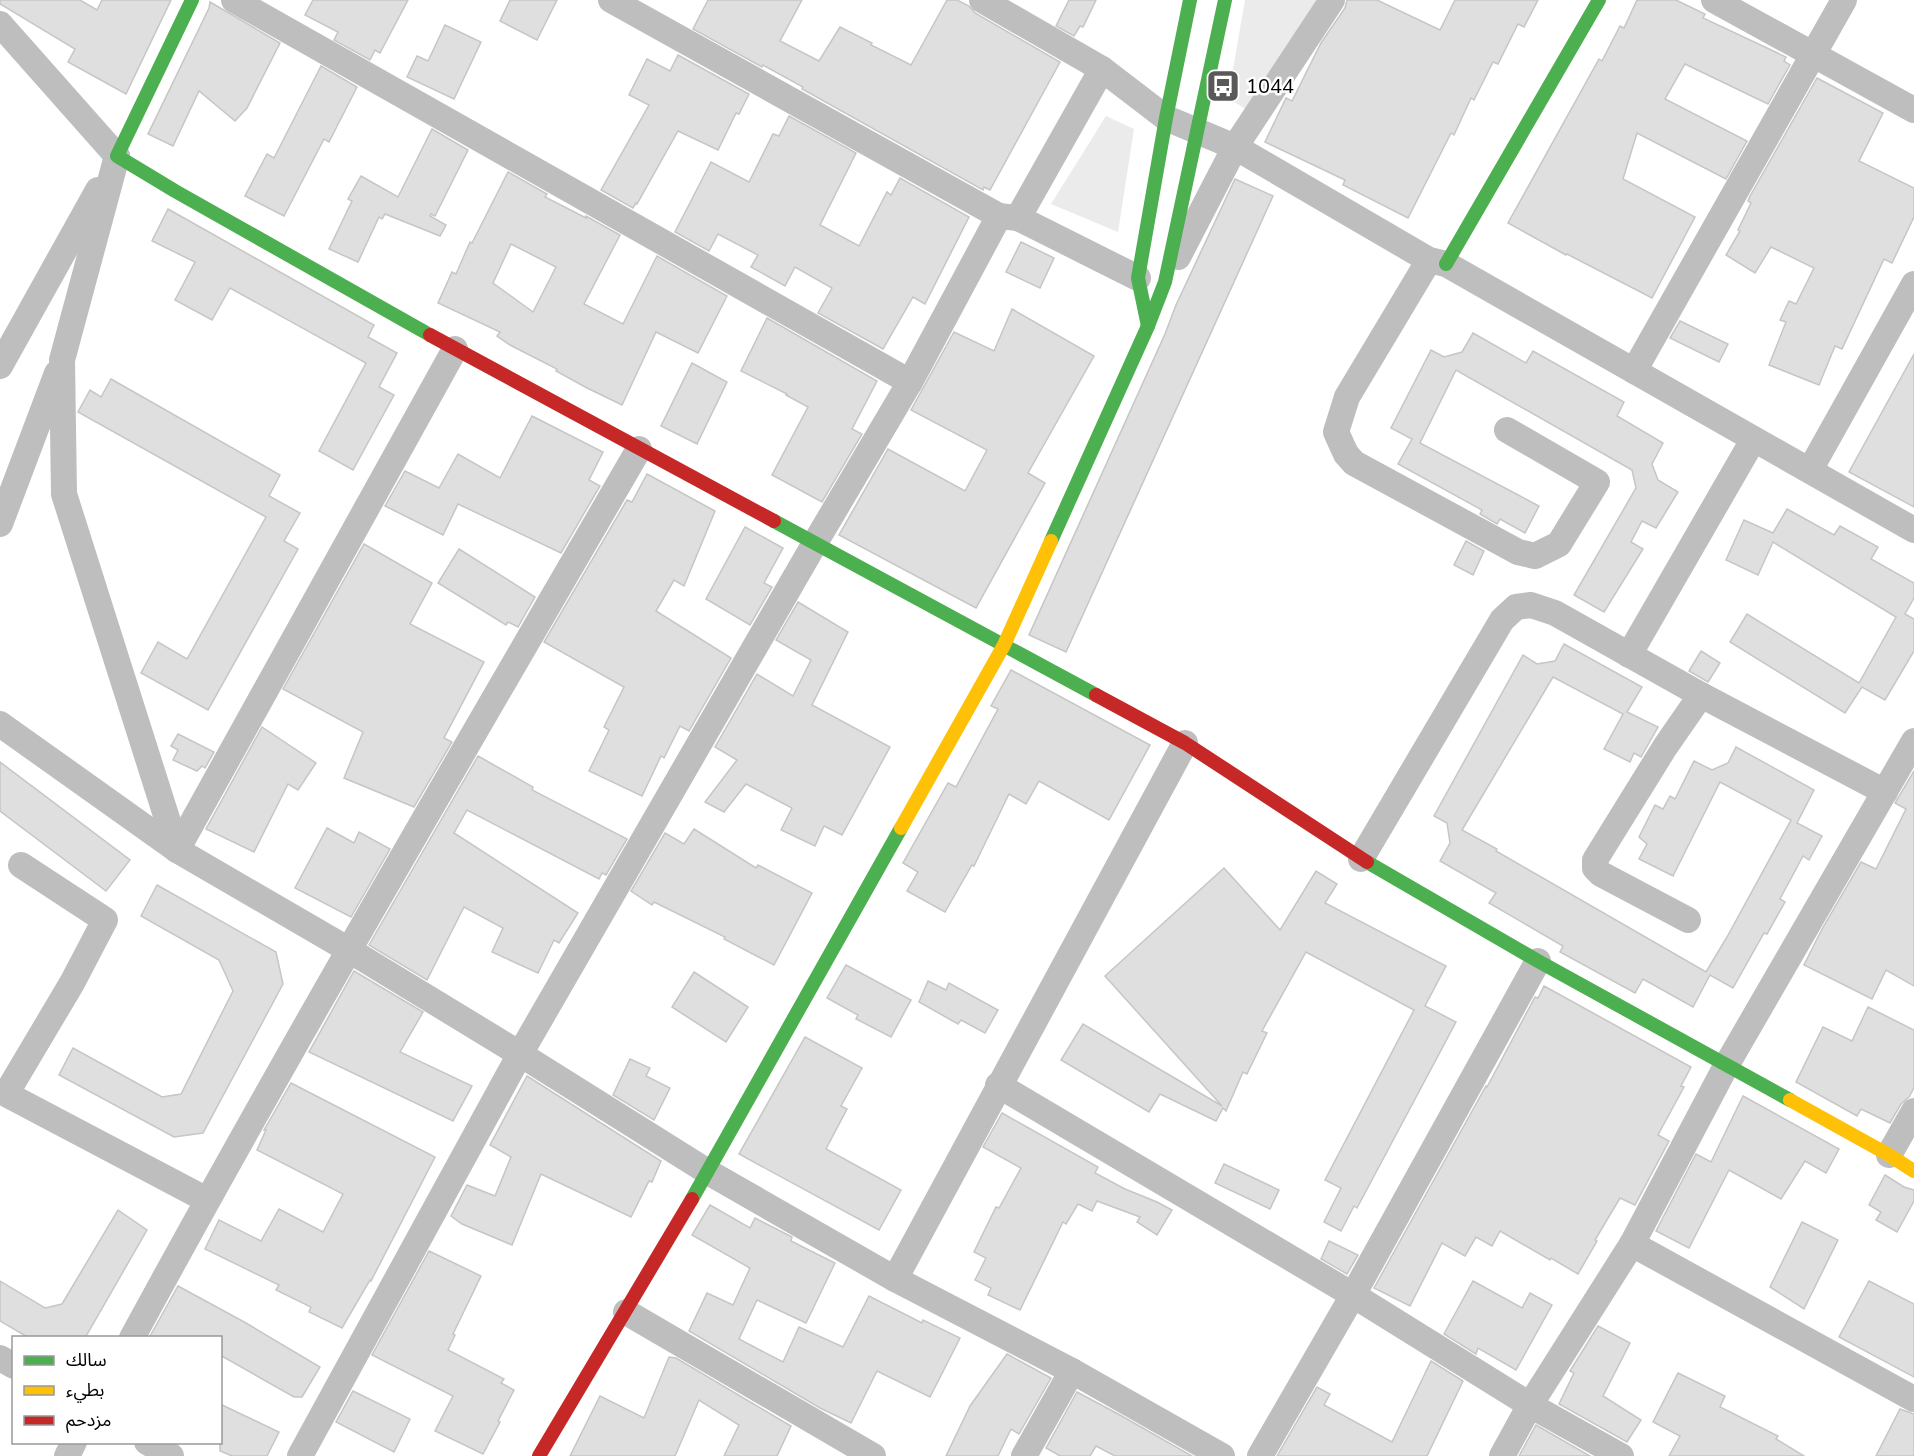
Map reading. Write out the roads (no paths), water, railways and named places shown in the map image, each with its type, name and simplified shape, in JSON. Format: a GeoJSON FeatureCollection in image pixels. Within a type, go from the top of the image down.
{"type":"FeatureCollection","features":[{"type":"Feature","properties":{"kind":"street"},"geometry":{"type":"LineString","coordinates":[[0,366],[117,156],[192,0]]}},
{"type":"Feature","properties":{"kind":"street"},"geometry":{"type":"LineString","coordinates":[[234,0],[910,382]]}},
{"type":"Feature","properties":{"kind":"street"},"geometry":{"type":"LineString","coordinates":[[611,0],[1009,217],[1138,278]]}},
{"type":"Feature","properties":{"kind":"street"},"geometry":{"type":"LineString","coordinates":[[982,0],[1102,69],[1166,118],[1235,147],[1914,530]]}},
{"type":"Feature","properties":{"kind":"street"},"geometry":{"type":"LineString","coordinates":[[1148,326],[1138,278],[1166,118],[1190,0]]}},
{"type":"Feature","properties":{"kind":"street"},"geometry":{"type":"LineString","coordinates":[[1165,282],[1225,0]]}},
{"type":"Feature","properties":{"kind":"street"},"geometry":{"type":"LineString","coordinates":[[539,1456],[708,1172],[1004,645],[1148,326],[1165,282],[1235,147],[1332,0]]}},
{"type":"Feature","properties":{"kind":"street"},"geometry":{"type":"LineString","coordinates":[[1507,430],[1597,482],[1559,544],[1535,556],[1518,552],[1354,463],[1346,453],[1336,432],[1347,397],[1437,262],[1599,0]]}},
{"type":"Feature","properties":{"kind":"street"},"geometry":{"type":"LineString","coordinates":[[1714,0],[1812,56],[1914,110]]}},
{"type":"Feature","properties":{"kind":"street"},"geometry":{"type":"LineString","coordinates":[[1634,371],[1844,0]]}},
{"type":"Feature","properties":{"kind":"street"},"geometry":{"type":"LineString","coordinates":[[4,41],[117,156],[175,191],[455,349],[1185,743],[1360,859],[1538,962],[1889,1155],[1914,1171]]}},
{"type":"Feature","properties":{"kind":"street"},"geometry":{"type":"LineString","coordinates":[[300,1456],[520,1054],[815,543],[1009,217],[1102,69]]}},
{"type":"Feature","properties":{"kind":"street"},"geometry":{"type":"LineString","coordinates":[[0,524],[62,360],[117,156]]}},
{"type":"Feature","properties":{"kind":"street"},"geometry":{"type":"LineString","coordinates":[[1810,470],[1914,284]]}},
{"type":"Feature","properties":{"kind":"street"},"geometry":{"type":"LineString","coordinates":[[177,850],[455,349]]}},
{"type":"Feature","properties":{"kind":"street"},"geometry":{"type":"LineString","coordinates":[[62,360],[64,494],[177,850]]}},
{"type":"Feature","properties":{"kind":"street"},"geometry":{"type":"LineString","coordinates":[[1629,655],[1753,440]]}},
{"type":"Feature","properties":{"kind":"street"},"geometry":{"type":"LineString","coordinates":[[133,1336],[207,1200],[349,950],[639,449]]}},
{"type":"Feature","properties":{"kind":"street"},"geometry":{"type":"LineString","coordinates":[[1360,859],[1502,620],[1516,607],[1531,605],[1555,613],[1701,695],[1885,792]]}},
{"type":"Feature","properties":{"kind":"street"},"geometry":{"type":"LineString","coordinates":[[1688,920],[1601,874],[1595,868],[1594,860],[1665,747],[1701,695]]}},
{"type":"Feature","properties":{"kind":"street"},"geometry":{"type":"LineString","coordinates":[[0,724],[177,850],[349,950],[708,1172],[895,1279],[1072,1371],[1222,1456]]}},
{"type":"Feature","properties":{"kind":"street"},"geometry":{"type":"LineString","coordinates":[[1502,1456],[1530,1405],[1632,1244],[1726,1066],[1914,741]]}},
{"type":"Feature","properties":{"kind":"street"},"geometry":{"type":"LineString","coordinates":[[895,1279],[1185,743]]}},
{"type":"Feature","properties":{"kind":"street"},"geometry":{"type":"LineString","coordinates":[[21,865],[105,920],[72,983],[3,1100],[207,1200]]}},
{"type":"Feature","properties":{"kind":"street"},"geometry":{"type":"LineString","coordinates":[[1260,1456],[1353,1295],[1538,962]]}},
{"type":"Feature","properties":{"kind":"street"},"geometry":{"type":"LineString","coordinates":[[999,1085],[1353,1295],[1530,1405],[1621,1456]]}},
{"type":"Feature","properties":{"kind":"street"},"geometry":{"type":"LineString","coordinates":[[1889,1155],[1914,1111]]}},
{"type":"Feature","properties":{"kind":"street"},"geometry":{"type":"LineString","coordinates":[[1632,1244],[1914,1399]]}},
{"type":"Feature","properties":{"kind":"street"},"geometry":{"type":"LineString","coordinates":[[626,1312],[873,1456]]}},
{"type":"Feature","properties":{"kind":"street"},"geometry":{"type":"LineString","coordinates":[[1024,1456],[1072,1371]]}},
{"type":"Feature","properties":{"kind":"street"},"geometry":{"type":"LineString","coordinates":[[149,1444],[171,1456]]}},
{"type":"Feature","properties":{"kind":"place","name":"1044"},"geometry":{"type":"Point","coordinates":[1223,86]}}]}
